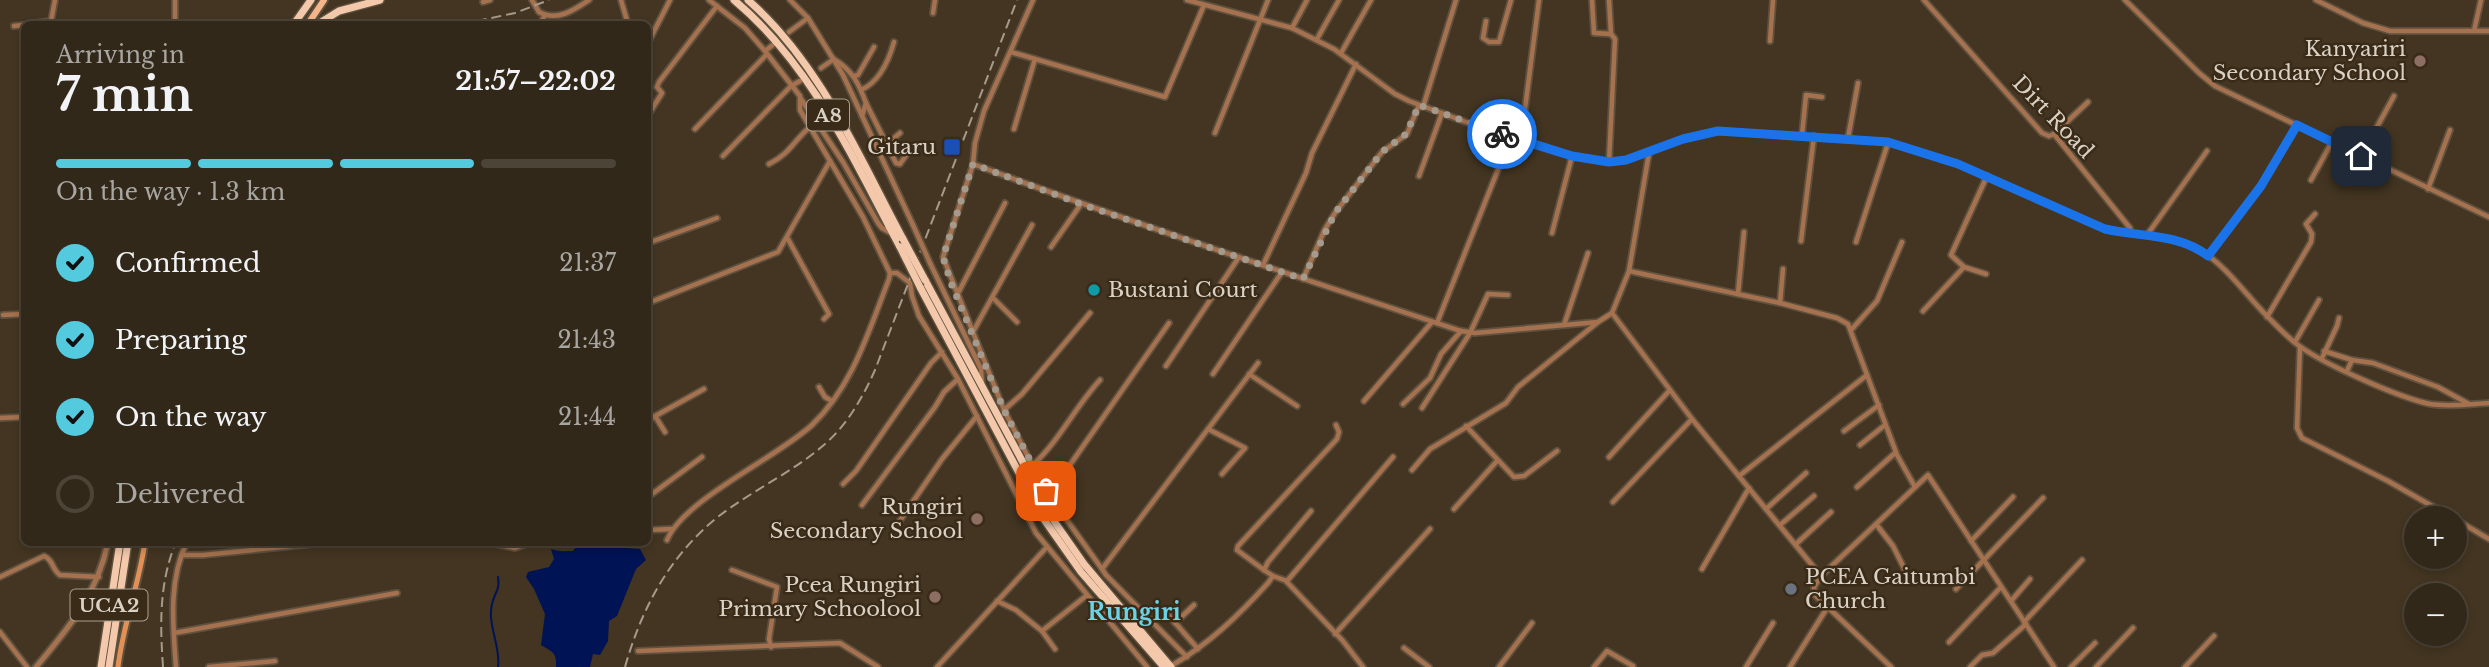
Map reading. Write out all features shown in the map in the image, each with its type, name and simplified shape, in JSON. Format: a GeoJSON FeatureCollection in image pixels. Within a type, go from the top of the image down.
{"type":"FeatureCollection","features":[{"type":"Feature","properties":{"kind":"highway"},"geometry":{"type":"LineString","coordinates":[[296,21],[311,0]]}},
{"type":"Feature","properties":{"kind":"highway"},"geometry":{"type":"LineString","coordinates":[[321,21],[339,11],[380,0]]}},
{"type":"Feature","properties":{"kind":"highway","name":"A8"},"geometry":{"type":"LineString","coordinates":[[734,0],[775,38],[813,89],[1044,518],[1082,572],[1164,667]]}},
{"type":"Feature","properties":{"kind":"highway","name":"A8"},"geometry":{"type":"LineString","coordinates":[[748,0],[781,32],[814,75],[1029,476],[1068,543],[1175,666]]}},
{"type":"Feature","properties":{"kind":"highway","name":"UCA2"},"geometry":{"type":"LineString","coordinates":[[101,667],[119,546]]}},
{"type":"Feature","properties":{"kind":"highway","name":"UCA2"},"geometry":{"type":"LineString","coordinates":[[109,667],[127,546]]}},
{"type":"Feature","properties":{"kind":"main road"},"geometry":{"type":"LineString","coordinates":[[310,21],[324,0]]}},
{"type":"Feature","properties":{"kind":"main road"},"geometry":{"type":"LineString","coordinates":[[118,667],[123,630],[139,576],[144,546]]}},
{"type":"Feature","properties":{"kind":"street"},"geometry":{"type":"LineString","coordinates":[[51,21],[55,0]]}},
{"type":"Feature","properties":{"kind":"street"},"geometry":{"type":"LineString","coordinates":[[175,0],[175,21]]}},
{"type":"Feature","properties":{"kind":"street"},"geometry":{"type":"LineString","coordinates":[[483,2],[490,0]]}},
{"type":"Feature","properties":{"kind":"street"},"geometry":{"type":"LineString","coordinates":[[532,0],[534,6],[545,15],[555,16],[567,13],[589,0]]}},
{"type":"Feature","properties":{"kind":"street"},"geometry":{"type":"LineString","coordinates":[[621,0],[627,21]]}},
{"type":"Feature","properties":{"kind":"street"},"geometry":{"type":"LineString","coordinates":[[651,37],[670,0]]}},
{"type":"Feature","properties":{"kind":"street"},"geometry":{"type":"LineString","coordinates":[[709,0],[744,28],[800,96],[843,162],[878,223],[892,233]]}},
{"type":"Feature","properties":{"kind":"street"},"geometry":{"type":"LineString","coordinates":[[790,0],[808,18],[834,59],[981,369],[983,387]]}},
{"type":"Feature","properties":{"kind":"street"},"geometry":{"type":"LineString","coordinates":[[933,13],[935,0]]}},
{"type":"Feature","properties":{"kind":"street"},"geometry":{"type":"LineString","coordinates":[[1032,0],[984,111],[975,143],[973,164],[943,253],[957,296],[1004,410],[1032,466],[1106,576],[1187,657]]}},
{"type":"Feature","properties":{"kind":"street"},"geometry":{"type":"LineString","coordinates":[[1187,0],[1292,28],[1341,53],[1395,94],[1421,106],[1572,156],[1609,162],[1649,153],[1683,139],[1718,131],[1888,142],[1935,155],[2105,229],[2177,240],[2208,256],[2300,347],[2347,371],[2414,400],[2432,404],[2489,403]]}},
{"type":"Feature","properties":{"kind":"street"},"geometry":{"type":"LineString","coordinates":[[1215,134],[1268,0]]}},
{"type":"Feature","properties":{"kind":"street"},"geometry":{"type":"LineString","coordinates":[[1292,28],[1307,0]]}},
{"type":"Feature","properties":{"kind":"street"},"geometry":{"type":"LineString","coordinates":[[1317,39],[1339,0]]}},
{"type":"Feature","properties":{"kind":"street"},"geometry":{"type":"LineString","coordinates":[[1341,53],[1371,0]]}},
{"type":"Feature","properties":{"kind":"street"},"geometry":{"type":"LineString","coordinates":[[1303,279],[1335,213],[1382,152],[1406,134],[1421,106],[1456,0]]}},
{"type":"Feature","properties":{"kind":"street"},"geometry":{"type":"LineString","coordinates":[[1486,21],[1483,38],[1489,42],[1499,42],[1511,0]]}},
{"type":"Feature","properties":{"kind":"street"},"geometry":{"type":"LineString","coordinates":[[1521,140],[1539,0]]}},
{"type":"Feature","properties":{"kind":"street"},"geometry":{"type":"LineString","coordinates":[[1592,0],[1594,33],[1611,34]]}},
{"type":"Feature","properties":{"kind":"street"},"geometry":{"type":"LineString","coordinates":[[1609,0],[1611,34],[1614,35],[1615,45],[1609,162]]}},
{"type":"Feature","properties":{"kind":"street"},"geometry":{"type":"LineString","coordinates":[[1770,41],[1773,0]]}},
{"type":"Feature","properties":{"kind":"street","name":"Dirt Road"},"geometry":{"type":"LineString","coordinates":[[1924,0],[2042,133],[2049,136],[2054,134],[2130,228]]}},
{"type":"Feature","properties":{"kind":"street"},"geometry":{"type":"LineString","coordinates":[[2125,0],[2199,74],[2225,91],[2489,217]]}},
{"type":"Feature","properties":{"kind":"street"},"geometry":{"type":"LineString","coordinates":[[2316,0],[2376,29],[2489,31]]}},
{"type":"Feature","properties":{"kind":"street"},"geometry":{"type":"LineString","coordinates":[[2474,31],[2481,0]]}},
{"type":"Feature","properties":{"kind":"street"},"geometry":{"type":"LineString","coordinates":[[1011,52],[1165,97],[1204,5]]}},
{"type":"Feature","properties":{"kind":"street"},"geometry":{"type":"LineString","coordinates":[[651,110],[662,93],[657,87],[659,82],[717,6]]}},
{"type":"Feature","properties":{"kind":"street"},"geometry":{"type":"LineString","coordinates":[[542,21],[545,15]]}},
{"type":"Feature","properties":{"kind":"street"},"geometry":{"type":"LineString","coordinates":[[789,32],[808,18]]}},
{"type":"Feature","properties":{"kind":"street"},"geometry":{"type":"LineString","coordinates":[[13,26],[21,25]]}},
{"type":"Feature","properties":{"kind":"street"},"geometry":{"type":"LineString","coordinates":[[861,90],[872,85],[890,56],[894,41]]}},
{"type":"Feature","properties":{"kind":"street"},"geometry":{"type":"LineString","coordinates":[[695,129],[774,44]]}},
{"type":"Feature","properties":{"kind":"street"},"geometry":{"type":"LineString","coordinates":[[854,76],[858,75],[874,47]]}},
{"type":"Feature","properties":{"kind":"street"},"geometry":{"type":"LineString","coordinates":[[1014,129],[1035,58]]}},
{"type":"Feature","properties":{"kind":"street"},"geometry":{"type":"LineString","coordinates":[[821,68],[834,59]]}},
{"type":"Feature","properties":{"kind":"street"},"geometry":{"type":"LineString","coordinates":[[834,59],[846,66],[854,76],[898,164],[907,154]]}},
{"type":"Feature","properties":{"kind":"street"},"geometry":{"type":"LineString","coordinates":[[1263,265],[1306,173],[1312,153],[1356,64]]}},
{"type":"Feature","properties":{"kind":"street"},"geometry":{"type":"LineString","coordinates":[[723,156],[800,81]]}},
{"type":"Feature","properties":{"kind":"street"},"geometry":{"type":"LineString","coordinates":[[1849,138],[1858,83]]}},
{"type":"Feature","properties":{"kind":"street"},"geometry":{"type":"LineString","coordinates":[[1802,135],[1806,95],[1822,97]]}},
{"type":"Feature","properties":{"kind":"street"},"geometry":{"type":"LineString","coordinates":[[667,540],[671,529],[716,491],[781,449],[812,425],[832,401],[862,349],[890,272],[863,217],[800,110],[800,96]]}},
{"type":"Feature","properties":{"kind":"street"},"geometry":{"type":"LineString","coordinates":[[2361,156],[2394,96]]}},
{"type":"Feature","properties":{"kind":"street"},"geometry":{"type":"LineString","coordinates":[[2054,134],[2088,102]]}},
{"type":"Feature","properties":{"kind":"street"},"geometry":{"type":"LineString","coordinates":[[862,116],[866,103]]}},
{"type":"Feature","properties":{"kind":"street"},"geometry":{"type":"LineString","coordinates":[[1419,176],[1442,113]]}},
{"type":"Feature","properties":{"kind":"street"},"geometry":{"type":"LineString","coordinates":[[2208,256],[2261,186],[2297,125]]}},
{"type":"Feature","properties":{"kind":"street"},"geometry":{"type":"LineString","coordinates":[[769,164],[788,153],[810,127]]}},
{"type":"Feature","properties":{"kind":"street"},"geometry":{"type":"LineString","coordinates":[[2428,189],[2450,130]]}},
{"type":"Feature","properties":{"kind":"street"},"geometry":{"type":"LineString","coordinates":[[887,144],[900,133]]}},
{"type":"Feature","properties":{"kind":"street"},"geometry":{"type":"LineString","coordinates":[[1801,241],[1814,136]]}},
{"type":"Feature","properties":{"kind":"street"},"geometry":{"type":"LineString","coordinates":[[1364,401],[1434,322],[1511,137]]}},
{"type":"Feature","properties":{"kind":"street"},"geometry":{"type":"LineString","coordinates":[[1856,242],[1888,142]]}},
{"type":"Feature","properties":{"kind":"street"},"geometry":{"type":"LineString","coordinates":[[2311,180],[2332,142]]}},
{"type":"Feature","properties":{"kind":"street"},"geometry":{"type":"LineString","coordinates":[[2146,236],[2207,150]]}},
{"type":"Feature","properties":{"kind":"street"},"geometry":{"type":"LineString","coordinates":[[1412,470],[1430,449],[1506,403],[1518,387],[1612,313],[1629,271],[1649,153]]}},
{"type":"Feature","properties":{"kind":"street"},"geometry":{"type":"LineString","coordinates":[[1552,233],[1572,156]]}},
{"type":"Feature","properties":{"kind":"street"},"geometry":{"type":"LineString","coordinates":[[651,302],[781,250],[830,160]]}},
{"type":"Feature","properties":{"kind":"street"},"geometry":{"type":"LineString","coordinates":[[973,164],[1081,204],[1461,331],[1470,333],[1598,322]]}},
{"type":"Feature","properties":{"kind":"street"},"geometry":{"type":"LineString","coordinates":[[1986,274],[1964,267],[1951,255],[1987,176]]}},
{"type":"Feature","properties":{"kind":"street"},"geometry":{"type":"LineString","coordinates":[[957,296],[1004,203]]}},
{"type":"Feature","properties":{"kind":"street"},"geometry":{"type":"LineString","coordinates":[[1051,247],[1081,204]]}},
{"type":"Feature","properties":{"kind":"street"},"geometry":{"type":"LineString","coordinates":[[2267,317],[2311,242],[2312,234],[2306,224],[2315,214]]}},
{"type":"Feature","properties":{"kind":"street"},"geometry":{"type":"LineString","coordinates":[[651,242],[717,218]]}},
{"type":"Feature","properties":{"kind":"street"},"geometry":{"type":"LineString","coordinates":[[973,331],[1032,225]]}},
{"type":"Feature","properties":{"kind":"street"},"geometry":{"type":"LineString","coordinates":[[1738,294],[1744,232]]}},
{"type":"Feature","properties":{"kind":"street"},"geometry":{"type":"LineString","coordinates":[[788,238],[830,314],[824,319]]}},
{"type":"Feature","properties":{"kind":"street"},"geometry":{"type":"LineString","coordinates":[[1851,330],[1877,301],[1902,242]]}},
{"type":"Feature","properties":{"kind":"street"},"geometry":{"type":"LineString","coordinates":[[1564,325],[1588,253]]}},
{"type":"Feature","properties":{"kind":"street"},"geometry":{"type":"LineString","coordinates":[[1166,366],[1240,257]]}},
{"type":"Feature","properties":{"kind":"street"},"geometry":{"type":"LineString","coordinates":[[1923,311],[1964,267]]}},
{"type":"Feature","properties":{"kind":"street"},"geometry":{"type":"LineString","coordinates":[[1780,303],[1783,269]]}},
{"type":"Feature","properties":{"kind":"street"},"geometry":{"type":"LineString","coordinates":[[1629,271],[1780,303],[1843,320],[1851,330],[1896,452],[1915,487]]}},
{"type":"Feature","properties":{"kind":"street"},"geometry":{"type":"LineString","coordinates":[[890,272],[897,273],[910,283],[919,316],[958,379],[1019,502],[1046,548],[1147,667]]}},
{"type":"Feature","properties":{"kind":"street"},"geometry":{"type":"LineString","coordinates":[[1213,374],[1282,272]]}},
{"type":"Feature","properties":{"kind":"street"},"geometry":{"type":"LineString","coordinates":[[1422,408],[1470,333],[1488,294],[1508,295]]}},
{"type":"Feature","properties":{"kind":"street"},"geometry":{"type":"LineString","coordinates":[[993,298],[1017,322]]}},
{"type":"Feature","properties":{"kind":"street"},"geometry":{"type":"LineString","coordinates":[[2295,342],[2319,300]]}},
{"type":"Feature","properties":{"kind":"street"},"geometry":{"type":"LineString","coordinates":[[1004,410],[1022,394],[1090,313]]}},
{"type":"Feature","properties":{"kind":"street"},"geometry":{"type":"LineString","coordinates":[[1612,313],[1669,391],[1821,576]]}},
{"type":"Feature","properties":{"kind":"street"},"geometry":{"type":"LineString","coordinates":[[3,315],[21,314]]}},
{"type":"Feature","properties":{"kind":"street"},"geometry":{"type":"LineString","coordinates":[[2322,358],[2339,318]]}},
{"type":"Feature","properties":{"kind":"street"},"geometry":{"type":"LineString","coordinates":[[1048,492],[1065,472],[1169,323]]}},
{"type":"Feature","properties":{"kind":"street"},"geometry":{"type":"LineString","coordinates":[[1404,404],[1430,378],[1441,354],[1461,331]]}},
{"type":"Feature","properties":{"kind":"street"},"geometry":{"type":"LineString","coordinates":[[2300,347],[2297,428],[2302,438],[2430,506]]}},
{"type":"Feature","properties":{"kind":"street"},"geometry":{"type":"LineString","coordinates":[[2324,351],[2372,363],[2438,387],[2469,404]]}},
{"type":"Feature","properties":{"kind":"street"},"geometry":{"type":"LineString","coordinates":[[844,485],[931,363],[942,352]]}},
{"type":"Feature","properties":{"kind":"street"},"geometry":{"type":"LineString","coordinates":[[2347,371],[2352,359]]}},
{"type":"Feature","properties":{"kind":"street"},"geometry":{"type":"LineString","coordinates":[[1102,569],[1258,363]]}},
{"type":"Feature","properties":{"kind":"street"},"geometry":{"type":"LineString","coordinates":[[981,369],[993,381]]}},
{"type":"Feature","properties":{"kind":"street"},"geometry":{"type":"LineString","coordinates":[[1249,374],[1297,406]]}},
{"type":"Feature","properties":{"kind":"street"},"geometry":{"type":"LineString","coordinates":[[1739,476],[1867,374]]}},
{"type":"Feature","properties":{"kind":"street"},"geometry":{"type":"LineString","coordinates":[[862,505],[944,391],[958,379]]}},
{"type":"Feature","properties":{"kind":"street"},"geometry":{"type":"LineString","coordinates":[[1032,466],[1054,444],[1084,397],[1100,380]]}},
{"type":"Feature","properties":{"kind":"street"},"geometry":{"type":"LineString","coordinates":[[819,387],[824,396],[832,401]]}},
{"type":"Feature","properties":{"kind":"street"},"geometry":{"type":"LineString","coordinates":[[651,418],[704,389]]}},
{"type":"Feature","properties":{"kind":"street"},"geometry":{"type":"LineString","coordinates":[[1609,457],[1669,391]]}},
{"type":"Feature","properties":{"kind":"street"},"geometry":{"type":"LineString","coordinates":[[1844,431],[1879,405]]}},
{"type":"Feature","properties":{"kind":"street"},"geometry":{"type":"LineString","coordinates":[[655,416],[665,432]]}},
{"type":"Feature","properties":{"kind":"street"},"geometry":{"type":"LineString","coordinates":[[899,523],[942,458],[977,416]]}},
{"type":"Feature","properties":{"kind":"street"},"geometry":{"type":"LineString","coordinates":[[0,418],[21,417]]}},
{"type":"Feature","properties":{"kind":"street"},"geometry":{"type":"LineString","coordinates":[[1614,502],[1692,419]]}},
{"type":"Feature","properties":{"kind":"street"},"geometry":{"type":"LineString","coordinates":[[1336,425],[1339,432],[1337,439],[1237,550],[1273,576],[1286,581],[1363,667]]}},
{"type":"Feature","properties":{"kind":"street"},"geometry":{"type":"LineString","coordinates":[[1860,445],[1885,425]]}},
{"type":"Feature","properties":{"kind":"street"},"geometry":{"type":"LineString","coordinates":[[1466,426],[1512,475],[1520,477],[1557,451]]}},
{"type":"Feature","properties":{"kind":"street"},"geometry":{"type":"LineString","coordinates":[[1208,429],[1244,448],[1222,474]]}},
{"type":"Feature","properties":{"kind":"street"},"geometry":{"type":"LineString","coordinates":[[1857,487],[1896,452]]}},
{"type":"Feature","properties":{"kind":"street"},"geometry":{"type":"LineString","coordinates":[[651,496],[702,457]]}},
{"type":"Feature","properties":{"kind":"street"},"geometry":{"type":"LineString","coordinates":[[1286,581],[1393,457]]}},
{"type":"Feature","properties":{"kind":"street"},"geometry":{"type":"LineString","coordinates":[[1454,509],[1497,461]]}},
{"type":"Feature","properties":{"kind":"street"},"geometry":{"type":"LineString","coordinates":[[1766,509],[1806,473]]}},
{"type":"Feature","properties":{"kind":"street"},"geometry":{"type":"LineString","coordinates":[[1891,667],[1828,608],[1814,591],[1821,576],[1928,475],[2054,667]]}},
{"type":"Feature","properties":{"kind":"street"},"geometry":{"type":"LineString","coordinates":[[1702,569],[1749,488]]}},
{"type":"Feature","properties":{"kind":"street"},"geometry":{"type":"LineString","coordinates":[[1780,525],[1814,496]]}},
{"type":"Feature","properties":{"kind":"street"},"geometry":{"type":"LineString","coordinates":[[1971,541],[2013,497]]}},
{"type":"Feature","properties":{"kind":"street"},"geometry":{"type":"LineString","coordinates":[[1956,589],[2043,498]]}},
{"type":"Feature","properties":{"kind":"street"},"geometry":{"type":"LineString","coordinates":[[1264,570],[1311,511]]}},
{"type":"Feature","properties":{"kind":"street"},"geometry":{"type":"LineString","coordinates":[[1796,544],[1831,512]]}},
{"type":"Feature","properties":{"kind":"street"},"geometry":{"type":"LineString","coordinates":[[1876,524],[1893,546],[1905,570]]}},
{"type":"Feature","properties":{"kind":"street"},"geometry":{"type":"LineString","coordinates":[[2467,526],[2489,538]]}},
{"type":"Feature","properties":{"kind":"street"},"geometry":{"type":"LineString","coordinates":[[651,530],[671,529]]}},
{"type":"Feature","properties":{"kind":"street"},"geometry":{"type":"LineString","coordinates":[[1335,634],[1430,529]]}},
{"type":"Feature","properties":{"kind":"street"},"geometry":{"type":"LineString","coordinates":[[36,667],[72,624],[99,577],[107,546]]}},
{"type":"Feature","properties":{"kind":"street"},"geometry":{"type":"LineString","coordinates":[[176,667],[173,605],[185,546]]}},
{"type":"Feature","properties":{"kind":"street"},"geometry":{"type":"LineString","coordinates":[[182,555],[292,546]]}},
{"type":"Feature","properties":{"kind":"street"},"geometry":{"type":"LineString","coordinates":[[937,667],[1046,548]]}},
{"type":"Feature","properties":{"kind":"street"},"geometry":{"type":"LineString","coordinates":[[0,577],[44,556],[50,559],[60,575],[99,577]]}},
{"type":"Feature","properties":{"kind":"street"},"geometry":{"type":"LineString","coordinates":[[1970,667],[1982,655],[1993,653],[2025,623],[2082,560]]}},
{"type":"Feature","properties":{"kind":"street"},"geometry":{"type":"LineString","coordinates":[[732,570],[777,587],[769,639],[771,646]]}},
{"type":"Feature","properties":{"kind":"street"},"geometry":{"type":"LineString","coordinates":[[1175,666],[1223,629],[1273,576]]}},
{"type":"Feature","properties":{"kind":"street"},"geometry":{"type":"LineString","coordinates":[[2011,601],[2030,579]]}},
{"type":"Feature","properties":{"kind":"street"},"geometry":{"type":"LineString","coordinates":[[1949,642],[2001,587]]}},
{"type":"Feature","properties":{"kind":"street"},"geometry":{"type":"LineString","coordinates":[[174,633],[397,593]]}},
{"type":"Feature","properties":{"kind":"street"},"geometry":{"type":"LineString","coordinates":[[1042,631],[1086,596]]}},
{"type":"Feature","properties":{"kind":"street"},"geometry":{"type":"LineString","coordinates":[[997,601],[1016,611],[1042,631],[1055,649]]}},
{"type":"Feature","properties":{"kind":"street"},"geometry":{"type":"LineString","coordinates":[[1175,623],[1194,605]]}},
{"type":"Feature","properties":{"kind":"street"},"geometry":{"type":"LineString","coordinates":[[1790,667],[1828,608]]}},
{"type":"Feature","properties":{"kind":"street"},"geometry":{"type":"LineString","coordinates":[[1164,610],[1198,649]]}},
{"type":"Feature","properties":{"kind":"street"},"geometry":{"type":"LineString","coordinates":[[1745,667],[1773,623]]}},
{"type":"Feature","properties":{"kind":"street"},"geometry":{"type":"LineString","coordinates":[[1499,667],[1532,624]]}},
{"type":"Feature","properties":{"kind":"street"},"geometry":{"type":"LineString","coordinates":[[2096,667],[2133,628]]}},
{"type":"Feature","properties":{"kind":"street"},"geometry":{"type":"LineString","coordinates":[[0,632],[27,667]]}},
{"type":"Feature","properties":{"kind":"street"},"geometry":{"type":"LineString","coordinates":[[2185,667],[2214,636]]}},
{"type":"Feature","properties":{"kind":"street"},"geometry":{"type":"LineString","coordinates":[[638,651],[839,643],[878,667]]}},
{"type":"Feature","properties":{"kind":"street"},"geometry":{"type":"LineString","coordinates":[[2071,667],[2095,643]]}},
{"type":"Feature","properties":{"kind":"street"},"geometry":{"type":"LineString","coordinates":[[1404,648],[1429,667]]}},
{"type":"Feature","properties":{"kind":"street"},"geometry":{"type":"LineString","coordinates":[[1594,667],[1607,651],[1633,666]]}},
{"type":"Feature","properties":{"kind":"street"},"geometry":{"type":"LineString","coordinates":[[209,667],[275,661]]}},
{"type":"Feature","properties":{"kind":"shaded area"},"geometry":{"type":"Polygon","coordinates":[[[624,546],[640,549],[646,560],[636,569],[617,616],[609,621],[608,641],[600,655],[593,654],[590,667],[556,667],[555,655],[541,645],[545,614],[526,577],[528,572],[549,567],[554,559],[551,549],[573,551],[576,547],[624,546]]]}},
{"type":"Feature","properties":{"kind":"waterway"},"geometry":{"type":"LineString","coordinates":[[498,577],[498,588],[491,612],[498,667]]}},
{"type":"Feature","properties":{"kind":"railway"},"geometry":{"type":"LineString","coordinates":[[476,21],[515,13],[549,0]]}},
{"type":"Feature","properties":{"kind":"railway"},"geometry":{"type":"LineString","coordinates":[[625,667],[649,603],[672,565],[686,548],[719,516],[825,444],[860,400],[875,370],[1017,0]]}},
{"type":"Feature","properties":{"kind":"railway"},"geometry":{"type":"LineString","coordinates":[[163,667],[162,604],[166,573],[174,546]]}},
{"type":"Feature","properties":{"kind":"way so far"},"geometry":{"type":"LineString","coordinates":[[1046,491],[1004,410],[951,283],[943,257],[973,164],[1081,204],[1303,279],[1335,213],[1382,152],[1406,134],[1419,105],[1502,134]]}},
{"type":"Feature","properties":{"kind":"place","name":"Kanyariri Secondary School"},"geometry":{"type":"Point","coordinates":[2420,61]}},
{"type":"Feature","properties":{"kind":"place","name":"Gitaru"},"geometry":{"type":"Point","coordinates":[952,147]}},
{"type":"Feature","properties":{"kind":"place","name":"Bustani Court"},"geometry":{"type":"Point","coordinates":[1094,290]}},
{"type":"Feature","properties":{"kind":"place","name":"Rungiri Secondary School"},"geometry":{"type":"Point","coordinates":[977,519]}},
{"type":"Feature","properties":{"kind":"place","name":"PCEA Gaitumbi Church"},"geometry":{"type":"Point","coordinates":[1791,589]}},
{"type":"Feature","properties":{"kind":"place","name":"Pcea Rungiri Primary Schoolool"},"geometry":{"type":"Point","coordinates":[935,597]}},
{"type":"Feature","properties":{"kind":"district","name":"Rungiri"},"geometry":{"type":"Point","coordinates":[1134,612]}},
{"type":"Feature","properties":{"kind":"route"},"geometry":{"type":"LineString","coordinates":[[1502,134],[1572,156],[1609,162],[1626,160],[1683,139],[1718,131],[1888,142],[1958,164],[2105,229],[2177,240],[2208,256],[2261,186],[2297,125],[2361,156]]}}]}
